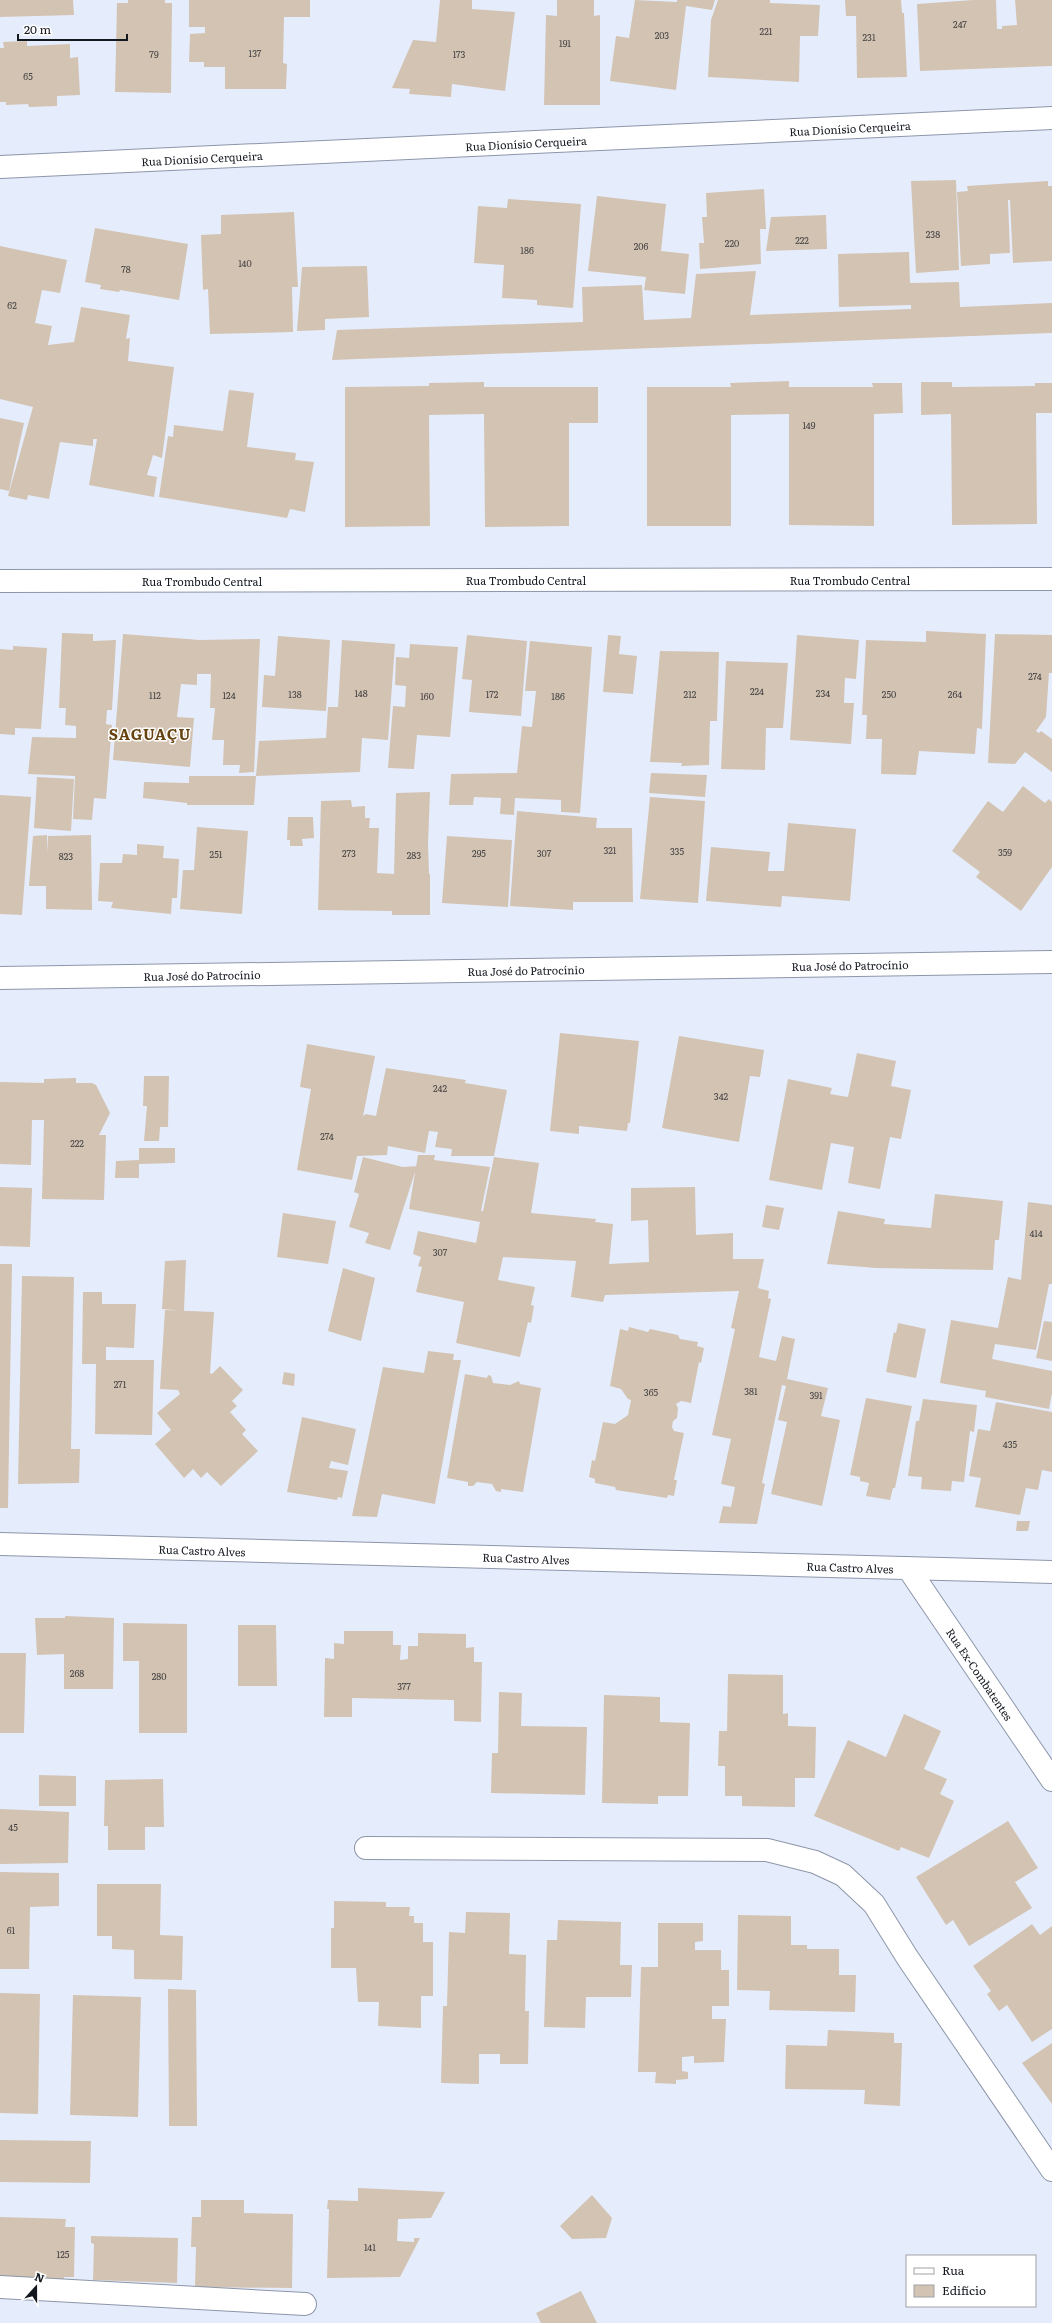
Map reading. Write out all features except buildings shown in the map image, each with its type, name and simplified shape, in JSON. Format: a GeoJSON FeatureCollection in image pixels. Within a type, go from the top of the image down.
{"type":"FeatureCollection","features":[{"type":"Feature","properties":{"kind":"street","name":"Rua Dionísio Cerqueira"},"geometry":{"type":"LineString","coordinates":[[0,167],[1052,118]]}},
{"type":"Feature","properties":{"kind":"street","name":"Rua Trombudo Central"},"geometry":{"type":"LineString","coordinates":[[0,581],[1052,579]]}},
{"type":"Feature","properties":{"kind":"street","name":"Rua José do Patrocínio"},"geometry":{"type":"LineString","coordinates":[[0,978],[1052,962]]}},
{"type":"Feature","properties":{"kind":"street","name":"Rua Castro Alves"},"geometry":{"type":"LineString","coordinates":[[0,1544],[1052,1572]]}},
{"type":"Feature","properties":{"kind":"street","name":"Rua Ex-Combatentes"},"geometry":{"type":"LineString","coordinates":[[908,1568],[1052,1780]]}},
{"type":"Feature","properties":{"kind":"street"},"geometry":{"type":"LineString","coordinates":[[366,1848],[767,1850],[815,1862],[843,1875],[874,1904],[907,1957],[1052,2170]]}},
{"type":"Feature","properties":{"kind":"street"},"geometry":{"type":"LineString","coordinates":[[0,2287],[305,2304]]}},
{"type":"Feature","properties":{"kind":"district","name":"SAGUAÇU"},"geometry":{"type":"Point","coordinates":[150,733]}}]}
